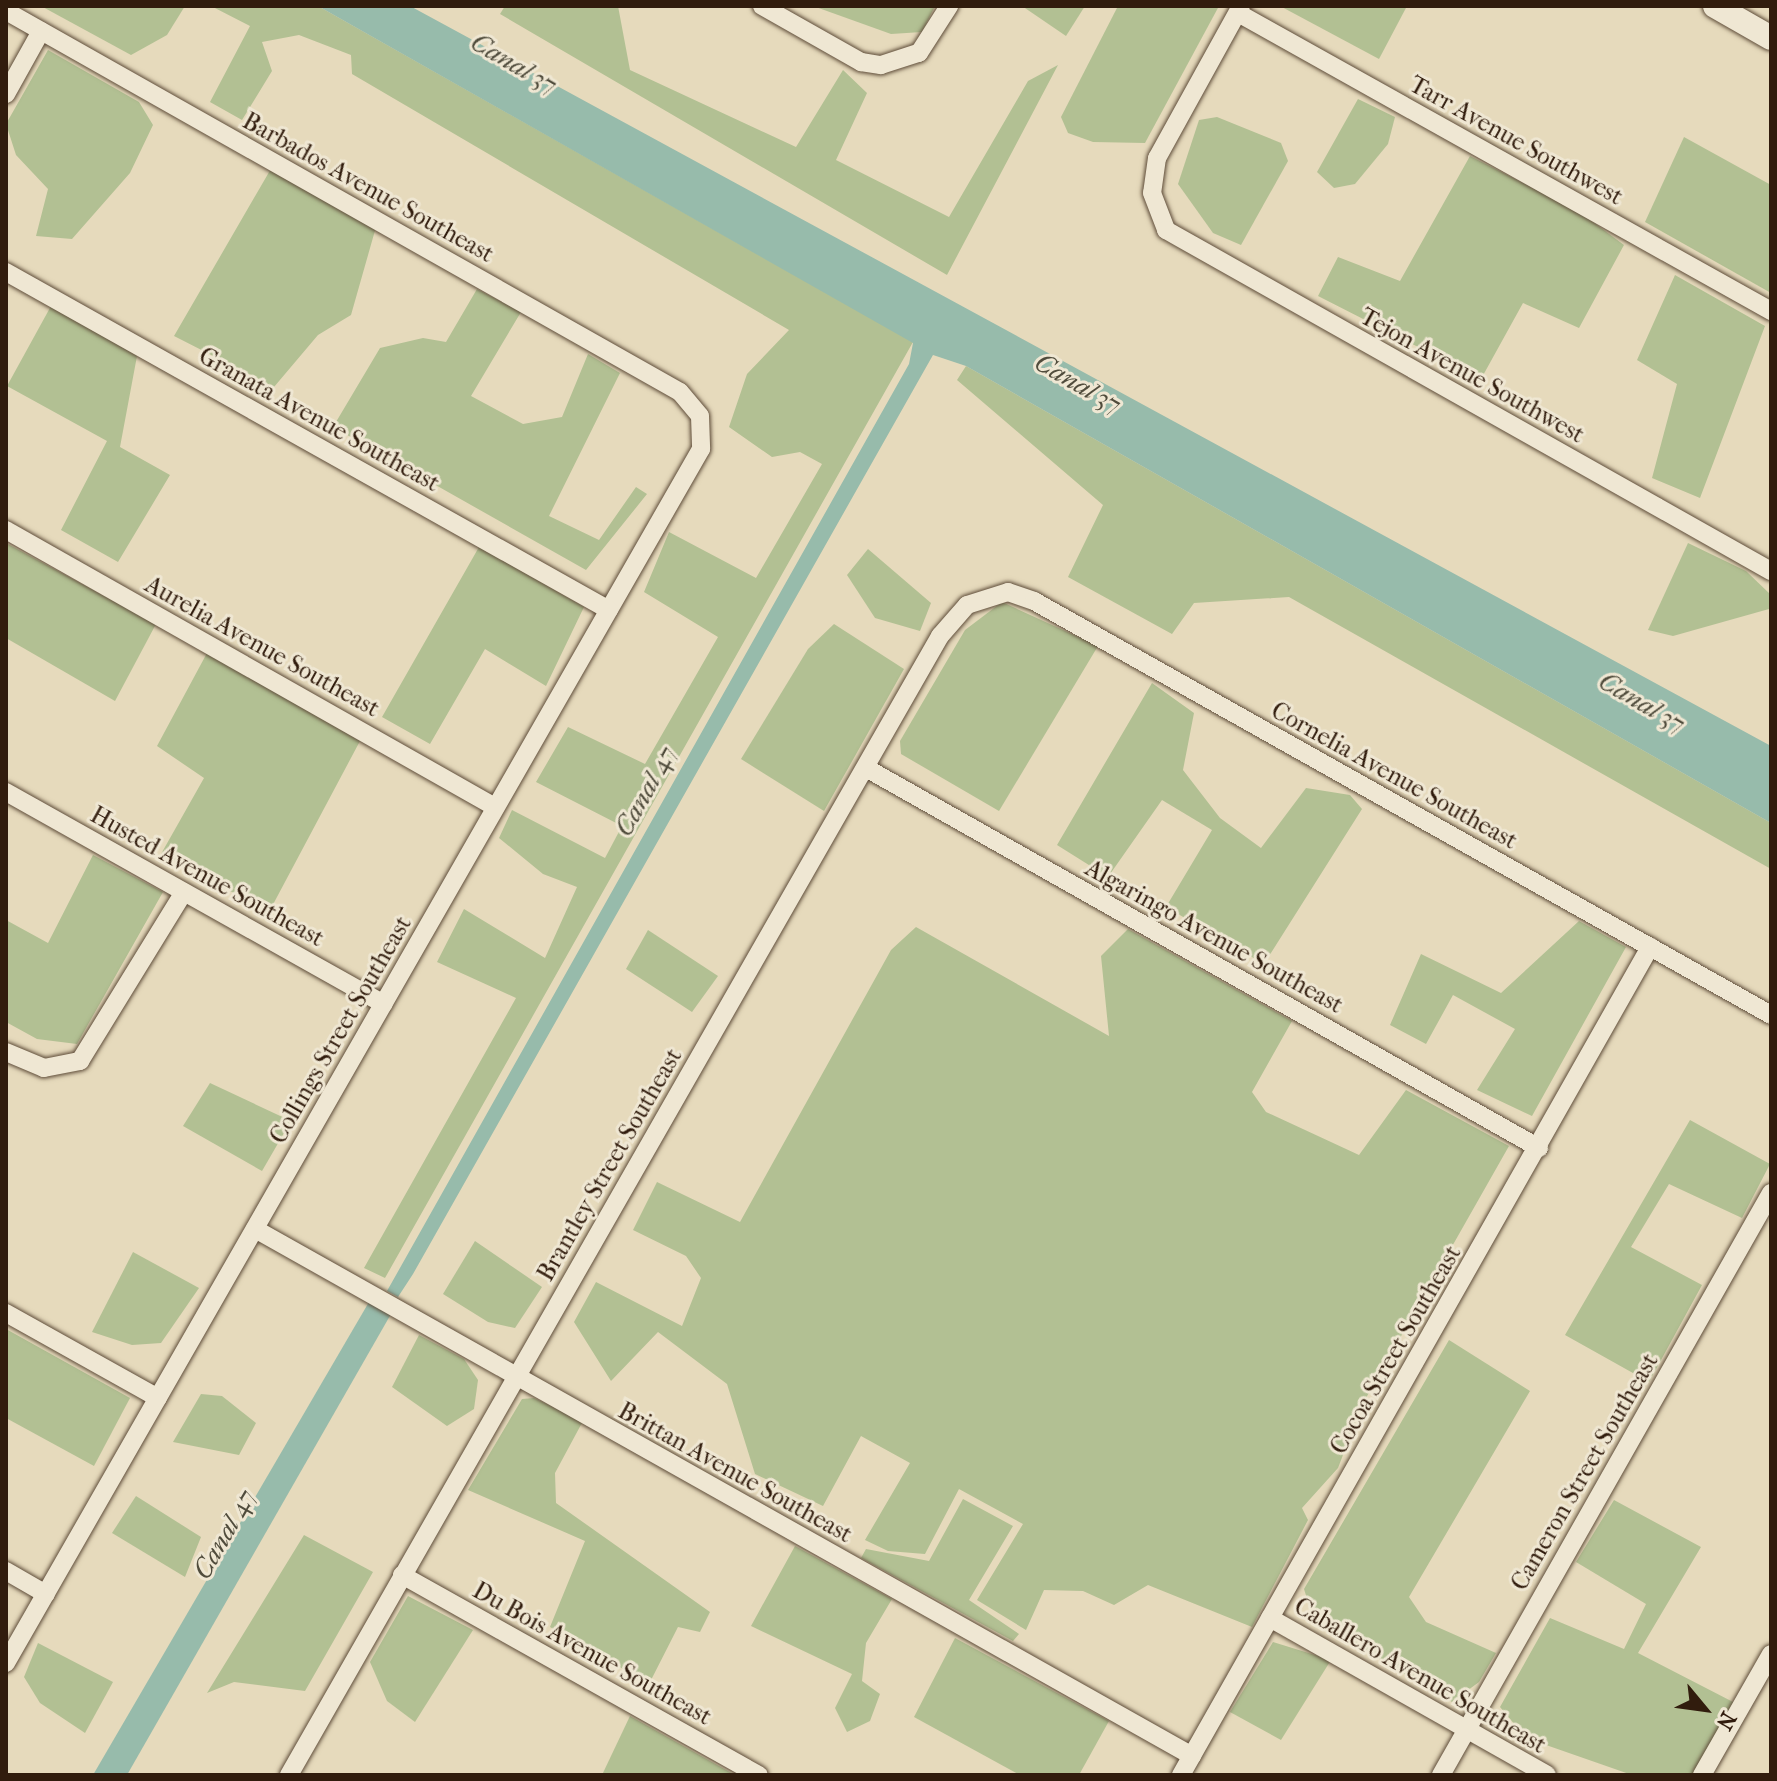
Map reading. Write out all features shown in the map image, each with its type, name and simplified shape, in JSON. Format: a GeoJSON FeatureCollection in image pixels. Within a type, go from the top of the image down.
{"type":"FeatureCollection","features":[{"type":"Feature","properties":{"kind":"street"},"geometry":{"type":"LineString","coordinates":[[762,6],[861,62],[900,63],[919,53],[949,6]]}},
{"type":"Feature","properties":{"kind":"street"},"geometry":{"type":"LineString","coordinates":[[1715,6],[1771,38]]}},
{"type":"Feature","properties":{"kind":"street","name":"Tejon Avenue Southwest"},"geometry":{"type":"LineString","coordinates":[[1240,9],[1157,158],[1157,215],[1189,245],[1771,571]]}},
{"type":"Feature","properties":{"kind":"street","name":"Tarr Avenue Southwest"},"geometry":{"type":"LineString","coordinates":[[1240,9],[1771,311]]}},
{"type":"Feature","properties":{"kind":"street","name":"Barbados Avenue Southeast"},"geometry":{"type":"LineString","coordinates":[[6,11],[680,392],[700,416]]}},
{"type":"Feature","properties":{"kind":"street"},"geometry":{"type":"LineString","coordinates":[[6,94],[41,31]]}},
{"type":"Feature","properties":{"kind":"street","name":"Granata Avenue Southeast"},"geometry":{"type":"LineString","coordinates":[[6,272],[609,610]]}},
{"type":"Feature","properties":{"kind":"street","name":"Collings Street Southeast"},"geometry":{"type":"LineString","coordinates":[[6,1663],[701,449],[700,416]]}},
{"type":"Feature","properties":{"kind":"street","name":"Aurelia Avenue Southeast"},"geometry":{"type":"LineString","coordinates":[[6,530],[495,807]]}},
{"type":"Feature","properties":{"kind":"street","name":"Brantley Street Southeast"},"geometry":{"type":"LineString","coordinates":[[294,1773],[402,1575],[940,636],[967,605],[990,596]]}},
{"type":"Feature","properties":{"kind":"street","name":"Cornelia Avenue Southeast"},"geometry":{"type":"LineString","coordinates":[[990,596],[1034,601],[1771,1015]]}},
{"type":"Feature","properties":{"kind":"street","name":"Algaringo Avenue Southeast"},"geometry":{"type":"LineString","coordinates":[[866,768],[1539,1148]]}},
{"type":"Feature","properties":{"kind":"street","name":"Husted Avenue Southeast"},"geometry":{"type":"LineString","coordinates":[[6,792],[384,1004]]}},
{"type":"Feature","properties":{"kind":"street"},"geometry":{"type":"LineString","coordinates":[[6,1052],[44,1068],[80,1061],[184,892]]}},
{"type":"Feature","properties":{"kind":"street","name":"Cocoa Street Southeast"},"geometry":{"type":"LineString","coordinates":[[1181,1775],[1539,1148],[1650,947]]}},
{"type":"Feature","properties":{"kind":"street","name":"Cameron Street Southeast"},"geometry":{"type":"LineString","coordinates":[[1441,1775],[1771,1193]]}},
{"type":"Feature","properties":{"kind":"street","name":"Brittan Avenue Southeast"},"geometry":{"type":"LineString","coordinates":[[255,1229],[1192,1756]]}},
{"type":"Feature","properties":{"kind":"street"},"geometry":{"type":"LineString","coordinates":[[6,1313],[158,1398]]}},
{"type":"Feature","properties":{"kind":"street"},"geometry":{"type":"LineString","coordinates":[[6,1571],[46,1594]]}},
{"type":"Feature","properties":{"kind":"street","name":"Du Bois Avenue Southeast"},"geometry":{"type":"LineString","coordinates":[[402,1575],[759,1775]]}},
{"type":"Feature","properties":{"kind":"street","name":"Caballero Avenue Southeast"},"geometry":{"type":"LineString","coordinates":[[1270,1618],[1547,1775]]}},
{"type":"Feature","properties":{"kind":"street"},"geometry":{"type":"LineString","coordinates":[[1702,1775],[1771,1654]]}},
{"type":"Feature","properties":{"kind":"shaded area"},"geometry":{"type":"Polygon","coordinates":[[[41,6],[185,6],[167,35],[131,55],[41,6]]]}},
{"type":"Feature","properties":{"kind":"shaded area"},"geometry":{"type":"Polygon","coordinates":[[[211,6],[318,6],[913,342],[385,1278],[364,1268],[516,998],[437,962],[464,909],[545,958],[577,887],[543,874],[499,838],[512,810],[605,858],[622,826],[536,782],[568,727],[645,764],[718,637],[644,592],[669,532],[756,578],[822,464],[800,452],[772,457],[729,427],[747,374],[789,330],[352,74],[351,55],[299,35],[262,42],[272,71],[242,120],[210,102],[250,26],[211,6]]]}},
{"type":"Feature","properties":{"kind":"shaded area"},"geometry":{"type":"Polygon","coordinates":[[[505,6],[618,6],[630,70],[796,147],[843,70],[867,93],[836,160],[949,217],[1028,81],[1058,65],[947,275],[500,14],[505,6]]]}},
{"type":"Feature","properties":{"kind":"shaded area"},"geometry":{"type":"Polygon","coordinates":[[[813,6],[935,6],[922,32],[891,34],[813,6]]]}},
{"type":"Feature","properties":{"kind":"shaded area"},"geometry":{"type":"Polygon","coordinates":[[[1022,6],[1085,6],[1066,36],[1022,6]]]}},
{"type":"Feature","properties":{"kind":"shaded area"},"geometry":{"type":"Polygon","coordinates":[[[1118,6],[1219,6],[1145,143],[1093,142],[1068,133],[1061,117],[1118,6]]]}},
{"type":"Feature","properties":{"kind":"shaded area"},"geometry":{"type":"Polygon","coordinates":[[[1280,6],[1407,6],[1379,59],[1280,6]]]}},
{"type":"Feature","properties":{"kind":"shaded area"},"geometry":{"type":"Polygon","coordinates":[[[48,50],[139,102],[153,125],[130,173],[72,239],[36,236],[48,189],[16,155],[6,124],[48,50]]]}},
{"type":"Feature","properties":{"kind":"shaded area"},"geometry":{"type":"Polygon","coordinates":[[[1358,99],[1395,117],[1388,144],[1355,184],[1334,188],[1317,172],[1358,99]]]}},
{"type":"Feature","properties":{"kind":"shaded area"},"geometry":{"type":"Polygon","coordinates":[[[1217,117],[1281,143],[1288,161],[1241,245],[1213,233],[1178,184],[1199,120],[1217,117]]]}},
{"type":"Feature","properties":{"kind":"shaded area"},"geometry":{"type":"Polygon","coordinates":[[[1684,137],[1771,185],[1771,293],[1645,222],[1684,137]]]}},
{"type":"Feature","properties":{"kind":"shaded area"},"geometry":{"type":"Polygon","coordinates":[[[1470,156],[1578,211],[1624,245],[1579,328],[1523,303],[1481,379],[1318,296],[1338,257],[1400,281],[1470,156]]]}},
{"type":"Feature","properties":{"kind":"shaded area"},"geometry":{"type":"Polygon","coordinates":[[[272,167],[376,227],[351,315],[318,335],[274,387],[174,336],[272,167]]]}},
{"type":"Feature","properties":{"kind":"shaded area"},"geometry":{"type":"Polygon","coordinates":[[[1675,275],[1765,326],[1700,498],[1652,478],[1677,384],[1637,360],[1675,275]]]}},
{"type":"Feature","properties":{"kind":"shaded area"},"geometry":{"type":"Polygon","coordinates":[[[477,289],[521,312],[471,396],[523,424],[562,417],[588,354],[620,373],[549,516],[599,540],[636,487],[647,494],[586,570],[333,427],[380,348],[423,338],[446,342],[477,289]]]}},
{"type":"Feature","properties":{"kind":"shaded area"},"geometry":{"type":"Polygon","coordinates":[[[51,306],[137,356],[120,447],[170,475],[118,562],[61,530],[107,441],[7,386],[51,306]]]}},
{"type":"Feature","properties":{"kind":"shaded area"},"geometry":{"type":"Polygon","coordinates":[[[966,366],[1771,823],[1771,869],[1289,597],[1194,603],[1172,634],[1068,577],[1103,505],[957,380],[966,366]]]}},
{"type":"Feature","properties":{"kind":"shaded area"},"geometry":{"type":"Polygon","coordinates":[[[6,543],[156,624],[115,701],[6,638],[6,543]]]}},
{"type":"Feature","properties":{"kind":"shaded area"},"geometry":{"type":"Polygon","coordinates":[[[1688,543],[1746,571],[1771,595],[1769,609],[1673,636],[1648,630],[1688,543]]]}},
{"type":"Feature","properties":{"kind":"shaded area"},"geometry":{"type":"Polygon","coordinates":[[[479,547],[584,607],[546,686],[485,649],[430,744],[382,717],[479,547]]]}},
{"type":"Feature","properties":{"kind":"shaded area"},"geometry":{"type":"Polygon","coordinates":[[[868,549],[931,603],[920,631],[875,618],[847,575],[868,549]]]}},
{"type":"Feature","properties":{"kind":"shaded area"},"geometry":{"type":"Polygon","coordinates":[[[1002,602],[1098,646],[999,811],[901,754],[900,741],[965,630],[1002,602]]]}},
{"type":"Feature","properties":{"kind":"shaded area"},"geometry":{"type":"Polygon","coordinates":[[[834,624],[904,669],[824,811],[741,759],[808,649],[834,624]]]}},
{"type":"Feature","properties":{"kind":"shaded area"},"geometry":{"type":"Polygon","coordinates":[[[207,653],[360,741],[269,912],[161,854],[204,778],[157,746],[207,653]]]}},
{"type":"Feature","properties":{"kind":"shaded area"},"geometry":{"type":"Polygon","coordinates":[[[1152,683],[1194,713],[1183,770],[1220,818],[1261,848],[1306,788],[1350,795],[1362,809],[1264,964],[1166,907],[1212,830],[1162,800],[1108,877],[1057,845],[1152,683]]]}},
{"type":"Feature","properties":{"kind":"shaded area"},"geometry":{"type":"Polygon","coordinates":[[[93,855],[163,892],[77,1044],[37,1039],[6,1022],[6,920],[48,943],[93,855]]]}},
{"type":"Feature","properties":{"kind":"shaded area"},"geometry":{"type":"Polygon","coordinates":[[[1579,921],[1626,947],[1532,1116],[1477,1090],[1515,1029],[1453,995],[1426,1044],[1390,1025],[1421,954],[1501,993],[1579,921]]]}},
{"type":"Feature","properties":{"kind":"shaded area"},"geometry":{"type":"Polygon","coordinates":[[[916,927],[1109,1036],[1101,956],[1128,929],[1292,1021],[1252,1092],[1266,1112],[1359,1155],[1406,1090],[1509,1146],[1362,1405],[1338,1468],[1302,1508],[1308,1520],[1252,1627],[1148,1585],[1114,1605],[1083,1591],[1044,1590],[1026,1630],[977,1600],[1023,1524],[959,1489],[925,1554],[888,1551],[865,1540],[910,1463],[861,1436],[823,1506],[755,1474],[727,1384],[658,1332],[611,1381],[574,1322],[596,1282],[682,1326],[701,1278],[686,1256],[633,1230],[657,1182],[740,1222],[891,950],[916,927]]]}},
{"type":"Feature","properties":{"kind":"shaded area"},"geometry":{"type":"Polygon","coordinates":[[[648,930],[718,976],[692,1012],[626,969],[648,930]]]}},
{"type":"Feature","properties":{"kind":"shaded area"},"geometry":{"type":"Polygon","coordinates":[[[210,1083],[291,1121],[262,1171],[183,1126],[210,1083]]]}},
{"type":"Feature","properties":{"kind":"shaded area"},"geometry":{"type":"Polygon","coordinates":[[[1690,1120],[1770,1164],[1742,1218],[1669,1184],[1631,1247],[1702,1285],[1649,1382],[1565,1335],[1690,1120]]]}},
{"type":"Feature","properties":{"kind":"shaded area"},"geometry":{"type":"Polygon","coordinates":[[[475,1241],[542,1287],[515,1328],[488,1322],[443,1294],[475,1241]]]}},
{"type":"Feature","properties":{"kind":"shaded area"},"geometry":{"type":"Polygon","coordinates":[[[133,1252],[199,1288],[161,1343],[132,1345],[92,1332],[133,1252]]]}},
{"type":"Feature","properties":{"kind":"shaded area"},"geometry":{"type":"Polygon","coordinates":[[[6,1329],[130,1398],[94,1466],[6,1418],[6,1329]]]}},
{"type":"Feature","properties":{"kind":"shaded area"},"geometry":{"type":"Polygon","coordinates":[[[419,1335],[464,1359],[478,1380],[474,1409],[447,1426],[392,1387],[419,1335]]]}},
{"type":"Feature","properties":{"kind":"shaded area"},"geometry":{"type":"Polygon","coordinates":[[[1449,1340],[1530,1391],[1409,1597],[1426,1622],[1496,1653],[1479,1682],[1452,1702],[1314,1621],[1304,1589],[1449,1340]]]}},
{"type":"Feature","properties":{"kind":"shaded area"},"geometry":{"type":"Polygon","coordinates":[[[201,1394],[222,1396],[256,1423],[239,1455],[173,1442],[201,1394]]]}},
{"type":"Feature","properties":{"kind":"shaded area"},"geometry":{"type":"Polygon","coordinates":[[[534,1398],[583,1421],[555,1473],[556,1503],[710,1612],[700,1632],[678,1627],[649,1684],[550,1627],[585,1541],[468,1490],[522,1399],[534,1398]]]}},
{"type":"Feature","properties":{"kind":"shaded area"},"geometry":{"type":"Polygon","coordinates":[[[136,1496],[201,1537],[185,1577],[112,1533],[136,1496]]]}},
{"type":"Feature","properties":{"kind":"shaded area"},"geometry":{"type":"Polygon","coordinates":[[[963,1499],[1013,1526],[969,1600],[1019,1634],[1013,1641],[861,1558],[866,1549],[929,1561],[963,1499]]]}},
{"type":"Feature","properties":{"kind":"shaded area"},"geometry":{"type":"Polygon","coordinates":[[[1614,1500],[1701,1547],[1638,1653],[1735,1703],[1692,1775],[1632,1775],[1526,1738],[1500,1707],[1550,1618],[1624,1649],[1646,1604],[1576,1562],[1614,1500]]]}},
{"type":"Feature","properties":{"kind":"shaded area"},"geometry":{"type":"Polygon","coordinates":[[[304,1535],[373,1572],[305,1691],[234,1682],[207,1693],[304,1535]]]}},
{"type":"Feature","properties":{"kind":"shaded area"},"geometry":{"type":"Polygon","coordinates":[[[795,1546],[892,1599],[866,1643],[862,1681],[880,1694],[870,1721],[847,1732],[835,1708],[852,1674],[751,1626],[795,1546]]]}},
{"type":"Feature","properties":{"kind":"shaded area"},"geometry":{"type":"Polygon","coordinates":[[[408,1596],[473,1630],[415,1722],[387,1701],[370,1662],[408,1596]]]}},
{"type":"Feature","properties":{"kind":"shaded area"},"geometry":{"type":"Polygon","coordinates":[[[955,1638],[1109,1721],[1079,1775],[1020,1775],[914,1717],[955,1638]]]}},
{"type":"Feature","properties":{"kind":"shaded area"},"geometry":{"type":"Polygon","coordinates":[[[1273,1642],[1331,1660],[1281,1740],[1230,1712],[1273,1642]]]}},
{"type":"Feature","properties":{"kind":"shaded area"},"geometry":{"type":"Polygon","coordinates":[[[38,1643],[113,1682],[85,1733],[40,1703],[24,1677],[38,1643]]]}},
{"type":"Feature","properties":{"kind":"shaded area"},"geometry":{"type":"Polygon","coordinates":[[[630,1716],[735,1775],[602,1775],[630,1716]]]}},
{"type":"Feature","properties":{"kind":"water","name":"Canal 37"},"geometry":{"type":"Polygon","coordinates":[[[318,6],[410,6],[1771,746],[1771,823],[966,366],[933,355],[413,1274],[398,1297],[387,1291],[909,364],[913,343],[318,6]]]}},
{"type":"Feature","properties":{"kind":"water"},"geometry":{"type":"Polygon","coordinates":[[[369,1302],[391,1314],[127,1775],[93,1775],[369,1302]]]}},
{"type":"Feature","properties":{"kind":"water label","name":"Canal 47"},"geometry":{"type":"Point","coordinates":[646,791]}},
{"type":"Feature","properties":{"kind":"water label","name":"Canal 47"},"geometry":{"type":"Point","coordinates":[225,1534]}}]}
